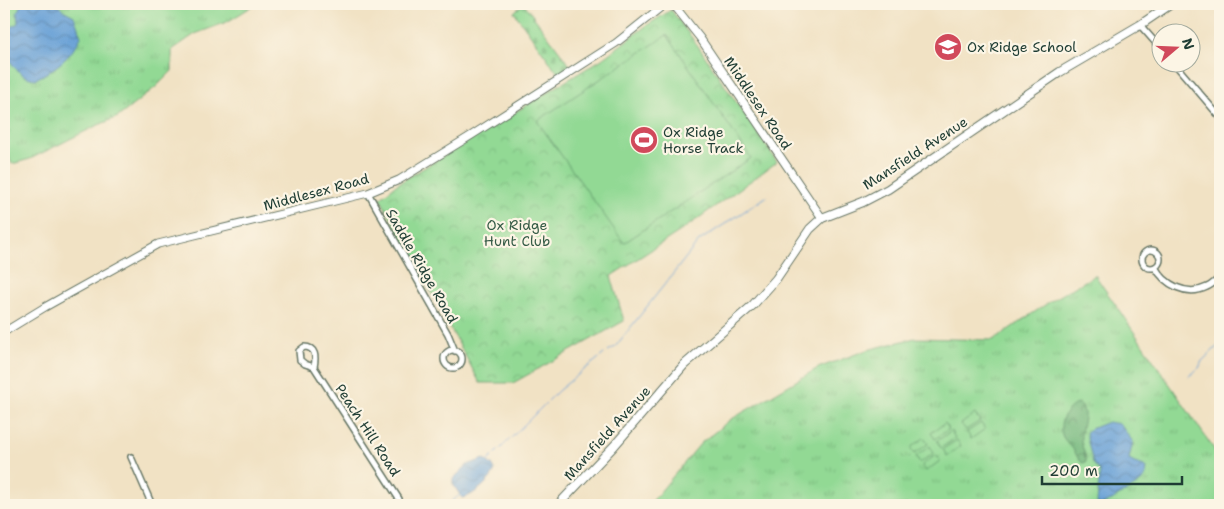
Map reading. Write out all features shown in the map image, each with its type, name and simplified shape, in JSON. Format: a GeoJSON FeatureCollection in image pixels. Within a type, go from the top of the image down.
{"type":"FeatureCollection","features":[{"type":"Feature","properties":{"kind":"main road","name":"Middlesex Road"},"geometry":{"type":"LineString","coordinates":[[4,331],[45,306],[158,244],[368,193],[399,180],[472,136],[616,43],[665,4]]}},
{"type":"Feature","properties":{"kind":"main road","name":"Middlesex Road"},"geometry":{"type":"LineString","coordinates":[[670,4],[677,9],[700,38],[822,218]]}},
{"type":"Feature","properties":{"kind":"main road","name":"Mansfield Avenue"},"geometry":{"type":"LineString","coordinates":[[558,505],[614,446],[684,365],[753,305],[776,279],[810,229],[822,218],[863,202],[888,189],[1060,72],[1140,25],[1171,4]]}},
{"type":"Feature","properties":{"kind":"street"},"geometry":{"type":"LineString","coordinates":[[1140,25],[1152,39]]}},
{"type":"Feature","properties":{"kind":"street"},"geometry":{"type":"LineString","coordinates":[[1182,72],[1220,117]]}},
{"type":"Feature","properties":{"kind":"street","name":"Saddle Ridge Road"},"geometry":{"type":"LineString","coordinates":[[368,193],[448,334],[455,351]]}},
{"type":"Feature","properties":{"kind":"street"},"geometry":{"type":"LineString","coordinates":[[1156,267],[1171,285],[1184,290],[1196,291],[1205,288],[1220,277]]}},
{"type":"Feature","properties":{"kind":"street","name":"Peach Hill Road"},"geometry":{"type":"LineString","coordinates":[[314,367],[399,499],[399,505]]}},
{"type":"Feature","properties":{"kind":"street"},"geometry":{"type":"LineString","coordinates":[[131,456],[152,505]]}},
{"type":"Feature","properties":{"kind":"green space"},"geometry":{"type":"Polygon","coordinates":[[[4,4],[256,4],[227,22],[195,34],[172,50],[172,71],[157,86],[118,117],[30,159],[12,164],[4,147],[4,4]]]}},
{"type":"Feature","properties":{"kind":"green space"},"geometry":{"type":"Polygon","coordinates":[[[524,4],[572,68],[560,76],[514,12],[524,4]]]}},
{"type":"Feature","properties":{"kind":"green space","name":"Ox Ridge Hunt Club"},"geometry":{"type":"Polygon","coordinates":[[[671,10],[698,46],[777,162],[682,230],[611,276],[624,321],[513,383],[480,383],[380,198],[396,185],[602,59],[671,10]]]}},
{"type":"Feature","properties":{"kind":"green space","name":"Ox Ridge Horse Track"},"geometry":{"type":"Polygon","coordinates":[[[667,35],[751,158],[624,243],[537,121],[667,35]]]}},
{"type":"Feature","properties":{"kind":"green space"},"geometry":{"type":"Polygon","coordinates":[[[1095,275],[1220,458],[1220,505],[649,505],[701,443],[730,420],[818,368],[867,350],[915,338],[993,340],[1048,303],[1095,275]]]}},
{"type":"Feature","properties":{"kind":"green space"},"geometry":{"type":"Polygon","coordinates":[[[1078,403],[1084,414],[1081,437],[1086,462],[1082,463],[1061,432],[1063,417],[1069,409],[1078,403]]]}},
{"type":"Feature","properties":{"kind":"green space"},"geometry":{"type":"Polygon","coordinates":[[[975,414],[980,421],[966,430],[961,424],[975,414]]]}},
{"type":"Feature","properties":{"kind":"green space"},"geometry":{"type":"Polygon","coordinates":[[[945,423],[949,429],[935,439],[931,433],[945,423]]]}},
{"type":"Feature","properties":{"kind":"green space"},"geometry":{"type":"Polygon","coordinates":[[[981,423],[985,429],[971,439],[967,432],[981,423]]]}},
{"type":"Feature","properties":{"kind":"green space"},"geometry":{"type":"Polygon","coordinates":[[[951,431],[955,438],[941,448],[937,441],[951,431]]]}},
{"type":"Feature","properties":{"kind":"green space"},"geometry":{"type":"Polygon","coordinates":[[[924,438],[928,444],[914,454],[910,448],[924,438]]]}},
{"type":"Feature","properties":{"kind":"green space"},"geometry":{"type":"Polygon","coordinates":[[[957,440],[961,446],[947,456],[943,449],[957,440]]]}},
{"type":"Feature","properties":{"kind":"green space"},"geometry":{"type":"Polygon","coordinates":[[[930,446],[934,453],[920,463],[916,456],[930,446]]]}},
{"type":"Feature","properties":{"kind":"green space"},"geometry":{"type":"Polygon","coordinates":[[[936,455],[940,461],[926,471],[922,465],[936,455]]]}},
{"type":"Feature","properties":{"kind":"water"},"geometry":{"type":"Polygon","coordinates":[[[44,3],[60,7],[74,16],[81,37],[63,61],[36,79],[25,76],[16,69],[9,59],[6,47],[4,47],[4,32],[18,23],[17,13],[21,4],[44,3]]]}},
{"type":"Feature","properties":{"kind":"water"},"geometry":{"type":"Polygon","coordinates":[[[1108,422],[1120,424],[1133,442],[1129,459],[1147,468],[1143,480],[1102,505],[1097,503],[1100,472],[1093,463],[1086,434],[1088,430],[1108,422]]]}},
{"type":"Feature","properties":{"kind":"water"},"geometry":{"type":"Polygon","coordinates":[[[484,459],[495,470],[493,474],[476,491],[462,498],[453,484],[453,479],[467,465],[484,459]]]}},
{"type":"Feature","properties":{"kind":"waterway"},"geometry":{"type":"LineString","coordinates":[[608,351],[615,347],[699,241],[766,197]]}},
{"type":"Feature","properties":{"kind":"waterway"},"geometry":{"type":"LineString","coordinates":[[1189,376],[1199,368],[1202,361],[1220,344]]}},
{"type":"Feature","properties":{"kind":"waterway"},"geometry":{"type":"LineString","coordinates":[[487,462],[559,390],[604,354]]}},
{"type":"Feature","properties":{"kind":"waterway"},"geometry":{"type":"LineString","coordinates":[[447,505],[461,494]]}},
{"type":"Feature","properties":{"kind":"place","name":"Ox Ridge School"},"geometry":{"type":"Point","coordinates":[948,47]}},
{"type":"Feature","properties":{"kind":"place","name":"Ox Ridge Horse Track"},"geometry":{"type":"Point","coordinates":[644,140]}}]}
